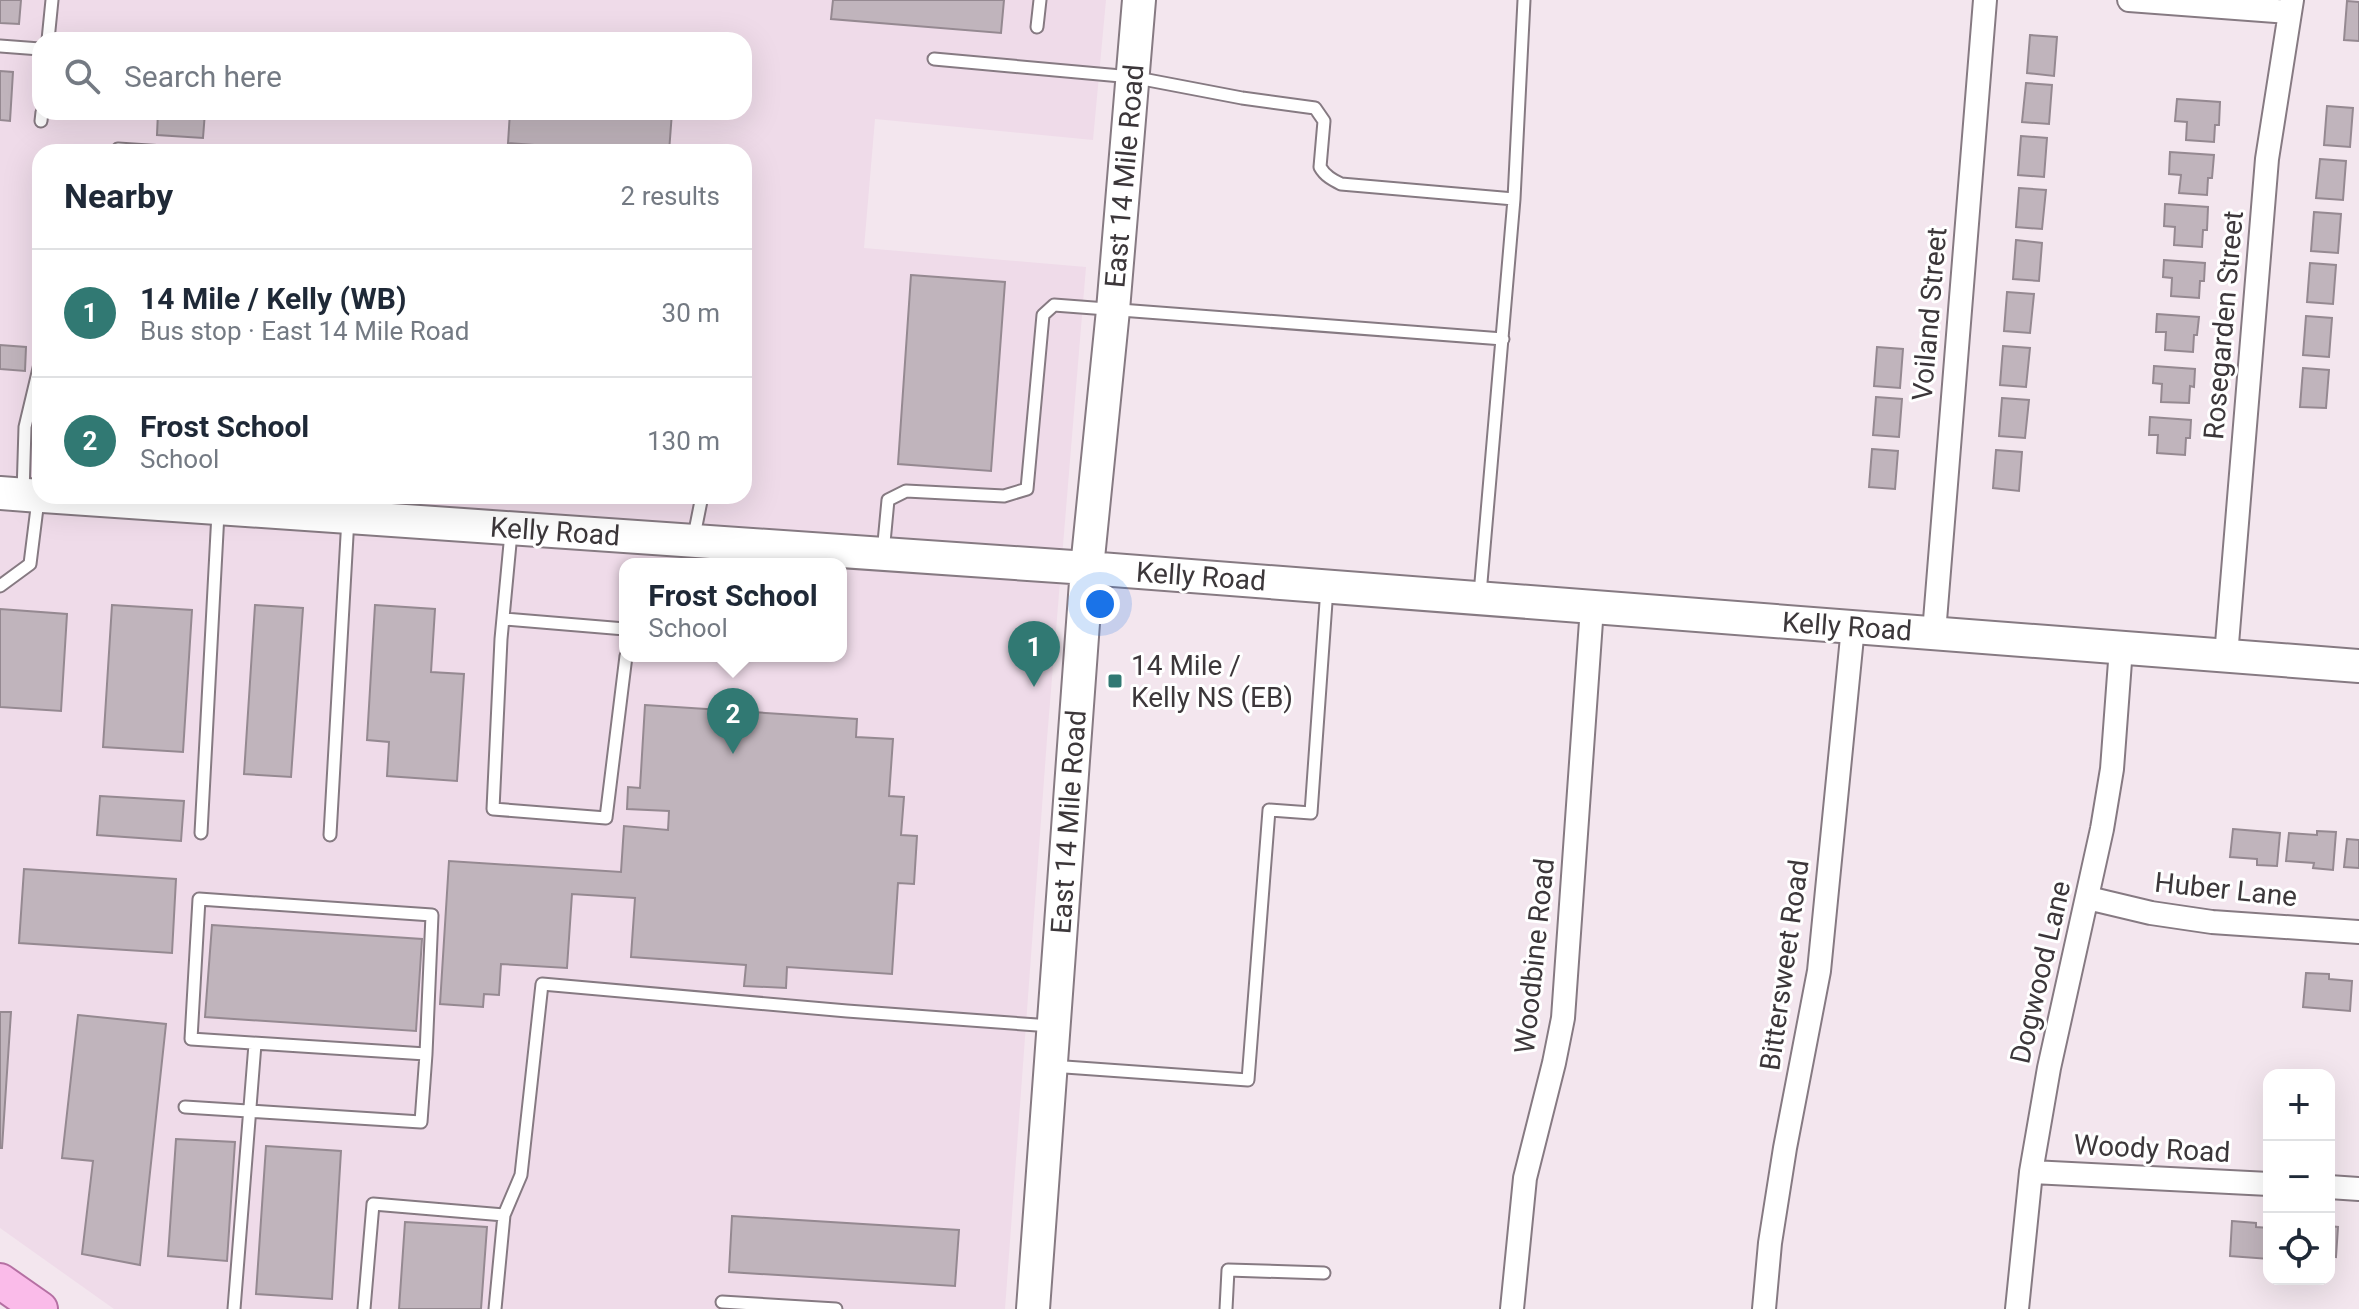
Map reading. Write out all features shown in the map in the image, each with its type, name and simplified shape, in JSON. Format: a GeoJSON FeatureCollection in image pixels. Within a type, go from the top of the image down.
{"type":"FeatureCollection","features":[{"type":"Feature","properties":{"kind":"main road"},"geometry":{"type":"LineString","coordinates":[[0,1281],[40,1309]]}},
{"type":"Feature","properties":{"kind":"street","name":"East 14 Mile Road"},"geometry":{"type":"LineString","coordinates":[[1033,1309],[1087,568],[1139,0]]}},
{"type":"Feature","properties":{"kind":"street","name":"Voiland Street"},"geometry":{"type":"LineString","coordinates":[[1934,633],[1985,0]]}},
{"type":"Feature","properties":{"kind":"street"},"geometry":{"type":"LineString","coordinates":[[2129,0],[2291,6]]}},
{"type":"Feature","properties":{"kind":"street","name":"Rosegarden Street"},"geometry":{"type":"LineString","coordinates":[[2226,656],[2267,159],[2291,6]]}},
{"type":"Feature","properties":{"kind":"street","name":"Kelly Road"},"geometry":{"type":"LineString","coordinates":[[196,504],[694,541],[770,551],[883,554],[1087,568],[2359,666]]}},
{"type":"Feature","properties":{"kind":"street","name":"Woodbine Road"},"geometry":{"type":"LineString","coordinates":[[1512,1309],[1525,1178],[1563,1018],[1592,607]]}},
{"type":"Feature","properties":{"kind":"street","name":"Bittersweet Road"},"geometry":{"type":"LineString","coordinates":[[1764,1309],[1770,1243],[1785,1148],[1819,971],[1853,627]]}},
{"type":"Feature","properties":{"kind":"street","name":"Dogwood Lane"},"geometry":{"type":"LineString","coordinates":[[2017,1309],[2031,1172],[2049,1068],[2088,898],[2112,769],[2121,648]]}},
{"type":"Feature","properties":{"kind":"street","name":"Huber Lane"},"geometry":{"type":"LineString","coordinates":[[2088,898],[2151,913],[2212,922],[2359,932]]}},
{"type":"Feature","properties":{"kind":"street","name":"Woody Road"},"geometry":{"type":"LineString","coordinates":[[2031,1172],[2263,1184]]}},
{"type":"Feature","properties":{"kind":"street"},"geometry":{"type":"LineString","coordinates":[[2335,1187],[2359,1189]]}},
{"type":"Feature","properties":{"kind":"lane"},"geometry":{"type":"LineString","coordinates":[[49,32],[52,0]]}},
{"type":"Feature","properties":{"kind":"lane"},"geometry":{"type":"LineString","coordinates":[[1037,27],[1040,0]]}},
{"type":"Feature","properties":{"kind":"lane"},"geometry":{"type":"LineString","coordinates":[[1479,598],[1514,199],[1524,0]]}},
{"type":"Feature","properties":{"kind":"lane"},"geometry":{"type":"LineString","coordinates":[[0,46],[32,48]]}},
{"type":"Feature","properties":{"kind":"lane"},"geometry":{"type":"LineString","coordinates":[[934,59],[1132,77],[1315,108],[1324,121],[1320,167],[1323,173],[1341,184],[1514,199]]}},
{"type":"Feature","properties":{"kind":"lane"},"geometry":{"type":"LineString","coordinates":[[883,554],[888,500],[906,491],[1004,496],[1027,489],[1043,315],[1054,305],[1503,339]]}},
{"type":"Feature","properties":{"kind":"lane"},"geometry":{"type":"LineString","coordinates":[[0,586],[30,564],[25,427],[32,398]]}},
{"type":"Feature","properties":{"kind":"lane"},"geometry":{"type":"LineString","coordinates":[[694,541],[701,504]]}},
{"type":"Feature","properties":{"kind":"lane"},"geometry":{"type":"LineString","coordinates":[[201,833],[218,508]]}},
{"type":"Feature","properties":{"kind":"lane"},"geometry":{"type":"LineString","coordinates":[[330,835],[348,517]]}},
{"type":"Feature","properties":{"kind":"lane"},"geometry":{"type":"LineString","coordinates":[[511,528],[493,809],[606,818],[625,662]]}},
{"type":"Feature","properties":{"kind":"lane"},"geometry":{"type":"LineString","coordinates":[[1051,1066],[1248,1080],[1269,810],[1311,813],[1327,586]]}},
{"type":"Feature","properties":{"kind":"lane"},"geometry":{"type":"LineString","coordinates":[[504,619],[619,629]]}},
{"type":"Feature","properties":{"kind":"lane"},"geometry":{"type":"LineString","coordinates":[[185,1107],[421,1122],[426,1054],[432,915],[199,899],[191,1039],[426,1054]]}},
{"type":"Feature","properties":{"kind":"lane"},"geometry":{"type":"LineString","coordinates":[[495,1309],[504,1215],[521,1175],[542,984],[1054,1026]]}},
{"type":"Feature","properties":{"kind":"lane"},"geometry":{"type":"LineString","coordinates":[[234,1309],[255,1044]]}},
{"type":"Feature","properties":{"kind":"lane"},"geometry":{"type":"LineString","coordinates":[[364,1309],[373,1204],[504,1215]]}},
{"type":"Feature","properties":{"kind":"lane"},"geometry":{"type":"LineString","coordinates":[[1226,1309],[1228,1270],[1324,1273]]}},
{"type":"Feature","properties":{"kind":"lane"},"geometry":{"type":"LineString","coordinates":[[722,1302],[836,1309]]}},
{"type":"Feature","properties":{"kind":"shaded area"},"geometry":{"type":"Polygon","coordinates":[[[0,0],[1106,0],[1093,140],[875,119],[864,248],[1086,267],[1005,1309],[114,1309],[0,1228],[0,0]]]}},
{"type":"Feature","properties":{"kind":"building"},"geometry":{"type":"Polygon","coordinates":[[[0,0],[21,0],[19,24],[0,23],[0,0]]]}},
{"type":"Feature","properties":{"kind":"building"},"geometry":{"type":"Polygon","coordinates":[[[833,0],[1004,0],[1001,33],[831,19],[833,0]]]}},
{"type":"Feature","properties":{"kind":"building"},"geometry":{"type":"Polygon","coordinates":[[[2347,1],[2359,2],[2359,41],[2344,40],[2347,1]]]}},
{"type":"Feature","properties":{"kind":"building"},"geometry":{"type":"Polygon","coordinates":[[[2030,35],[2057,37],[2054,76],[2027,73],[2030,35]]]}},
{"type":"Feature","properties":{"kind":"building"},"geometry":{"type":"Polygon","coordinates":[[[0,71],[13,72],[10,121],[0,120],[0,71]]]}},
{"type":"Feature","properties":{"kind":"building"},"geometry":{"type":"Polygon","coordinates":[[[2026,83],[2052,85],[2049,124],[2022,122],[2026,83]]]}},
{"type":"Feature","properties":{"kind":"building"},"geometry":{"type":"Polygon","coordinates":[[[2177,99],[2220,102],[2219,125],[2215,125],[2214,142],[2186,140],[2187,122],[2175,121],[2177,99]]]}},
{"type":"Feature","properties":{"kind":"building"},"geometry":{"type":"Polygon","coordinates":[[[2327,106],[2353,108],[2350,147],[2324,145],[2327,106]]]}},
{"type":"Feature","properties":{"kind":"building"},"geometry":{"type":"Polygon","coordinates":[[[158,120],[204,120],[203,138],[157,135],[158,120]]]}},
{"type":"Feature","properties":{"kind":"building"},"geometry":{"type":"Polygon","coordinates":[[[509,120],[671,120],[670,144],[508,143],[509,120]]]}},
{"type":"Feature","properties":{"kind":"building"},"geometry":{"type":"Polygon","coordinates":[[[2021,136],[2047,138],[2044,177],[2018,175],[2021,136]]]}},
{"type":"Feature","properties":{"kind":"building"},"geometry":{"type":"Polygon","coordinates":[[[2170,152],[2214,155],[2207,195],[2179,193],[2181,175],[2169,174],[2170,152]]]}},
{"type":"Feature","properties":{"kind":"building"},"geometry":{"type":"Polygon","coordinates":[[[2320,159],[2346,161],[2343,200],[2316,198],[2320,159]]]}},
{"type":"Feature","properties":{"kind":"building"},"geometry":{"type":"Polygon","coordinates":[[[2019,188],[2046,190],[2042,229],[2016,227],[2019,188]]]}},
{"type":"Feature","properties":{"kind":"building"},"geometry":{"type":"Polygon","coordinates":[[[2165,204],[2208,207],[2207,230],[2203,230],[2202,247],[2174,245],[2175,227],[2164,226],[2165,204]]]}},
{"type":"Feature","properties":{"kind":"building"},"geometry":{"type":"Polygon","coordinates":[[[2314,212],[2341,214],[2338,253],[2311,251],[2314,212]]]}},
{"type":"Feature","properties":{"kind":"building"},"geometry":{"type":"Polygon","coordinates":[[[2016,240],[2042,243],[2039,281],[2013,279],[2016,240]]]}},
{"type":"Feature","properties":{"kind":"building"},"geometry":{"type":"Polygon","coordinates":[[[2164,260],[2205,263],[2199,298],[2171,296],[2172,278],[2163,277],[2164,260]]]}},
{"type":"Feature","properties":{"kind":"building"},"geometry":{"type":"Polygon","coordinates":[[[2310,263],[2336,265],[2333,304],[2307,302],[2310,263]]]}},
{"type":"Feature","properties":{"kind":"building"},"geometry":{"type":"Polygon","coordinates":[[[911,275],[1005,282],[991,471],[898,464],[911,275]]]}},
{"type":"Feature","properties":{"kind":"building"},"geometry":{"type":"Polygon","coordinates":[[[2007,292],[2034,294],[2030,333],[2004,331],[2007,292]]]}},
{"type":"Feature","properties":{"kind":"building"},"geometry":{"type":"Polygon","coordinates":[[[2157,314],[2199,317],[2193,352],[2165,350],[2166,332],[2156,332],[2157,314]]]}},
{"type":"Feature","properties":{"kind":"building"},"geometry":{"type":"Polygon","coordinates":[[[2306,316],[2332,318],[2329,357],[2303,355],[2306,316]]]}},
{"type":"Feature","properties":{"kind":"building"},"geometry":{"type":"Polygon","coordinates":[[[0,345],[26,347],[25,371],[0,369],[0,345]]]}},
{"type":"Feature","properties":{"kind":"building"},"geometry":{"type":"Polygon","coordinates":[[[2003,346],[2030,348],[2026,387],[2000,385],[2003,346]]]}},
{"type":"Feature","properties":{"kind":"building"},"geometry":{"type":"Polygon","coordinates":[[[1877,347],[1903,349],[1900,388],[1874,386],[1877,347]]]}},
{"type":"Feature","properties":{"kind":"building"},"geometry":{"type":"Polygon","coordinates":[[[2154,366],[2195,369],[2189,403],[2161,402],[2162,384],[2153,383],[2154,366]]]}},
{"type":"Feature","properties":{"kind":"building"},"geometry":{"type":"Polygon","coordinates":[[[2303,368],[2329,370],[2326,408],[2300,407],[2303,368]]]}},
{"type":"Feature","properties":{"kind":"building"},"geometry":{"type":"Polygon","coordinates":[[[1876,397],[1902,399],[1899,437],[1873,435],[1876,397]]]}},
{"type":"Feature","properties":{"kind":"building"},"geometry":{"type":"Polygon","coordinates":[[[2002,398],[2029,400],[2025,438],[1999,436],[2002,398]]]}},
{"type":"Feature","properties":{"kind":"building"},"geometry":{"type":"Polygon","coordinates":[[[2150,417],[2191,420],[2185,455],[2157,453],[2158,435],[2149,435],[2150,417]]]}},
{"type":"Feature","properties":{"kind":"building"},"geometry":{"type":"Polygon","coordinates":[[[1872,449],[1898,451],[1895,489],[1869,487],[1872,449]]]}},
{"type":"Feature","properties":{"kind":"building"},"geometry":{"type":"Polygon","coordinates":[[[1996,450],[2022,452],[2019,491],[1993,488],[1996,450]]]}},
{"type":"Feature","properties":{"kind":"building"},"geometry":{"type":"Polygon","coordinates":[[[112,605],[192,610],[183,752],[103,747],[112,605]]]}},
{"type":"Feature","properties":{"kind":"building"},"geometry":{"type":"Polygon","coordinates":[[[255,605],[303,608],[291,777],[244,774],[255,605]]]}},
{"type":"Feature","properties":{"kind":"building"},"geometry":{"type":"Polygon","coordinates":[[[375,605],[435,609],[431,672],[464,674],[457,781],[387,776],[389,742],[367,740],[375,605]]]}},
{"type":"Feature","properties":{"kind":"building"},"geometry":{"type":"Polygon","coordinates":[[[0,609],[67,614],[61,711],[0,707],[0,609]]]}},
{"type":"Feature","properties":{"kind":"building"},"geometry":{"type":"Polygon","coordinates":[[[645,705],[857,719],[856,737],[893,739],[889,796],[904,797],[901,835],[917,836],[914,884],[898,883],[892,974],[787,967],[786,988],[744,986],[746,965],[631,957],[635,898],[572,894],[567,968],[501,964],[499,995],[484,994],[483,1007],[440,1004],[449,861],[621,872],[624,826],[668,830],[669,811],[627,809],[628,787],[640,788],[645,705]]]}},
{"type":"Feature","properties":{"kind":"building"},"geometry":{"type":"Polygon","coordinates":[[[100,796],[184,801],[181,841],[97,835],[100,796]]]}},
{"type":"Feature","properties":{"kind":"building"},"geometry":{"type":"Polygon","coordinates":[[[2233,829],[2280,833],[2277,866],[2257,865],[2257,859],[2230,857],[2233,829]]]}},
{"type":"Feature","properties":{"kind":"building"},"geometry":{"type":"Polygon","coordinates":[[[2317,831],[2336,832],[2333,870],[2313,868],[2314,863],[2286,861],[2289,833],[2317,835],[2317,831]]]}},
{"type":"Feature","properties":{"kind":"building"},"geometry":{"type":"Polygon","coordinates":[[[2347,839],[2359,840],[2359,868],[2344,867],[2347,839]]]}},
{"type":"Feature","properties":{"kind":"building"},"geometry":{"type":"Polygon","coordinates":[[[24,869],[176,879],[172,953],[19,943],[24,869]]]}},
{"type":"Feature","properties":{"kind":"building"},"geometry":{"type":"Polygon","coordinates":[[[212,925],[422,939],[416,1031],[205,1017],[212,925]]]}},
{"type":"Feature","properties":{"kind":"building"},"geometry":{"type":"Polygon","coordinates":[[[2306,973],[2329,974],[2329,979],[2352,981],[2350,1011],[2303,1007],[2306,973]]]}},
{"type":"Feature","properties":{"kind":"building"},"geometry":{"type":"Polygon","coordinates":[[[0,1012],[11,1012],[2,1148],[0,1148],[0,1012]]]}},
{"type":"Feature","properties":{"kind":"building"},"geometry":{"type":"Polygon","coordinates":[[[78,1015],[166,1024],[140,1265],[82,1254],[93,1161],[62,1158],[78,1015]]]}},
{"type":"Feature","properties":{"kind":"building"},"geometry":{"type":"Polygon","coordinates":[[[176,1139],[235,1142],[227,1261],[168,1256],[176,1139]]]}},
{"type":"Feature","properties":{"kind":"building"},"geometry":{"type":"Polygon","coordinates":[[[266,1146],[341,1151],[332,1299],[256,1294],[266,1146]]]}},
{"type":"Feature","properties":{"kind":"building"},"geometry":{"type":"Polygon","coordinates":[[[732,1216],[959,1230],[955,1286],[729,1272],[732,1216]]]}},
{"type":"Feature","properties":{"kind":"building"},"geometry":{"type":"Polygon","coordinates":[[[2232,1221],[2256,1223],[2256,1227],[2263,1228],[2263,1259],[2230,1256],[2232,1221]]]}},
{"type":"Feature","properties":{"kind":"building"},"geometry":{"type":"Polygon","coordinates":[[[405,1222],[487,1227],[481,1309],[399,1309],[405,1222]]]}},
{"type":"Feature","properties":{"kind":"building"},"geometry":{"type":"Polygon","coordinates":[[[2335,1227],[2338,1227],[2335,1257],[2335,1227]]]}},
{"type":"Feature","properties":{"kind":"place","name":"14 Mile / Kelly NS (EB)"},"geometry":{"type":"Point","coordinates":[1115,681]}},
{"type":"Feature","properties":{"kind":"place","name":"14 Mile / Kelly (WB)"},"geometry":{"type":"Point","coordinates":[1034,687]}},
{"type":"Feature","properties":{"kind":"place","name":"Frost School"},"geometry":{"type":"Point","coordinates":[733,754]}}]}
